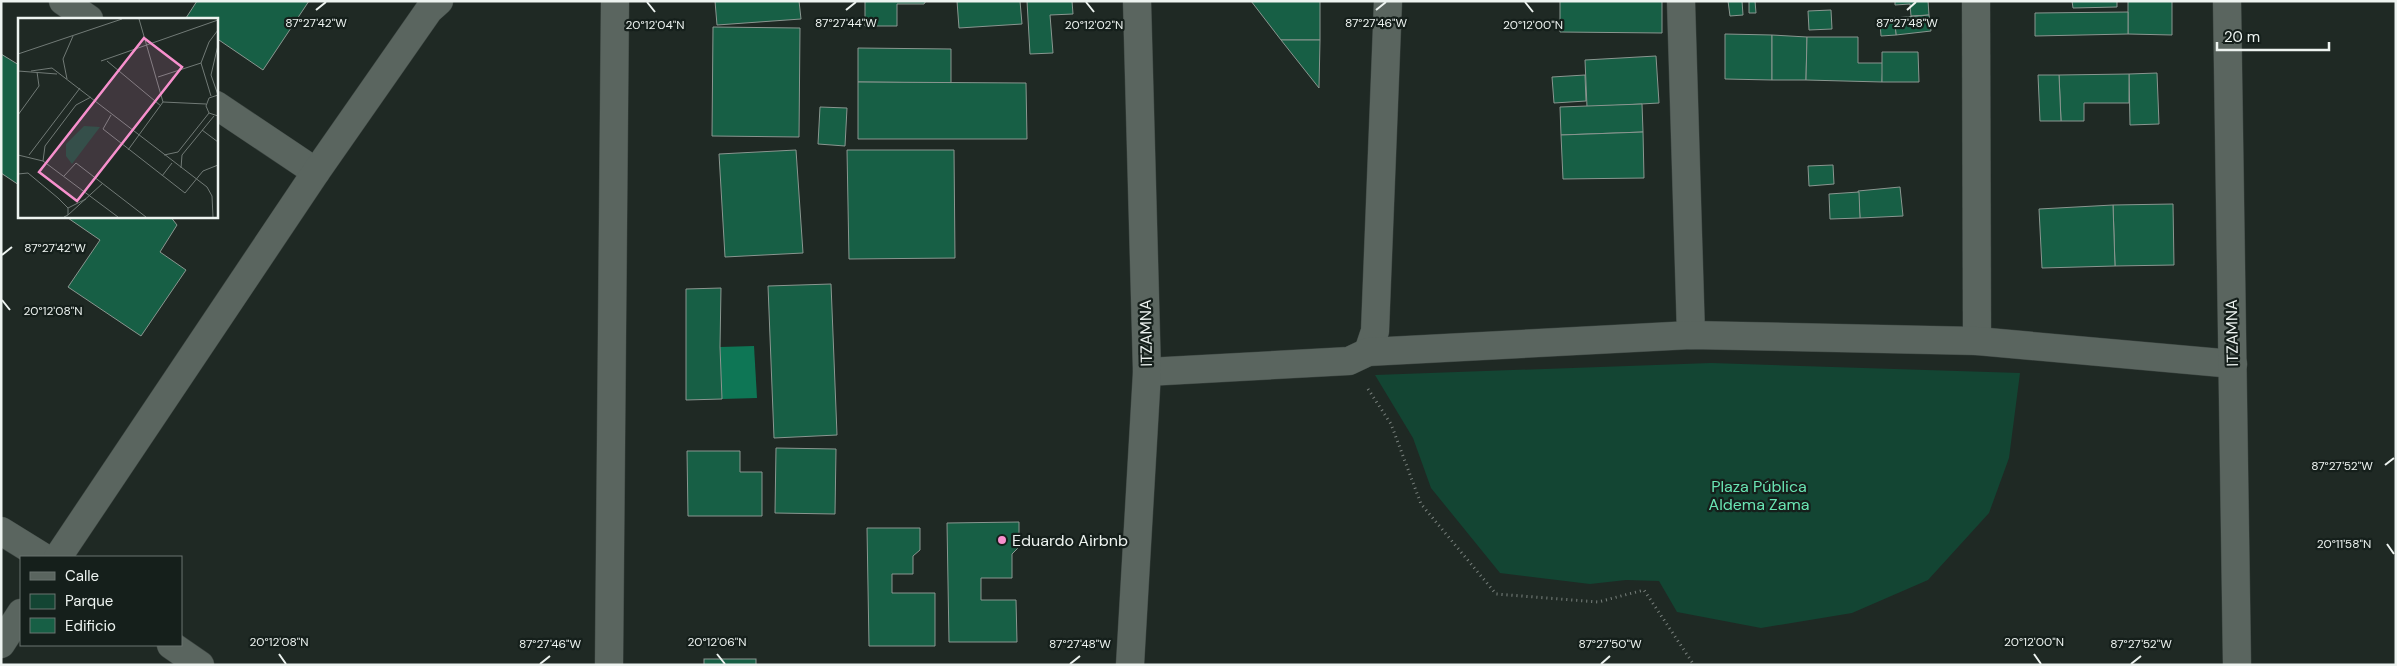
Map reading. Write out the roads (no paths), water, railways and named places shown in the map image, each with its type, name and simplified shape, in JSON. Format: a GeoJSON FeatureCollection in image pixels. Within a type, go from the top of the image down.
{"type":"FeatureCollection","features":[{"type":"Feature","properties":{"kind":"street"},"geometry":{"type":"LineString","coordinates":[[62,1],[88,18]]}},
{"type":"Feature","properties":{"kind":"street"},"geometry":{"type":"LineString","coordinates":[[59,556],[316,172],[428,10],[439,1]]}},
{"type":"Feature","properties":{"kind":"street"},"geometry":{"type":"LineString","coordinates":[[609,665],[616,1]]}},
{"type":"Feature","properties":{"kind":"street","name":"ITZAMNA"},"geometry":{"type":"LineString","coordinates":[[1130,665],[1147,372],[1137,1]]}},
{"type":"Feature","properties":{"kind":"street"},"geometry":{"type":"LineString","coordinates":[[1358,357],[1375,331],[1388,1]]}},
{"type":"Feature","properties":{"kind":"street"},"geometry":{"type":"LineString","coordinates":[[1681,1],[1691,335]]}},
{"type":"Feature","properties":{"kind":"street"},"geometry":{"type":"LineString","coordinates":[[1976,1],[1976,341]]}},
{"type":"Feature","properties":{"kind":"street","name":"ITZAMNA"},"geometry":{"type":"LineString","coordinates":[[2226,1],[2237,665]]}},
{"type":"Feature","properties":{"kind":"street"},"geometry":{"type":"LineString","coordinates":[[218,105],[316,172]]}},
{"type":"Feature","properties":{"kind":"street"},"geometry":{"type":"LineString","coordinates":[[1147,372],[1691,335],[1976,341],[2233,364]]}},
{"type":"Feature","properties":{"kind":"street"},"geometry":{"type":"LineString","coordinates":[[1,531],[41,556]]}},
{"type":"Feature","properties":{"kind":"street"},"geometry":{"type":"LineString","coordinates":[[1,644],[20,616]]}},
{"type":"Feature","properties":{"kind":"street"},"geometry":{"type":"LineString","coordinates":[[172,646],[200,665]]}},
{"type":"Feature","properties":{"kind":"place","name":"Eduardo Airbnb"},"geometry":{"type":"Point","coordinates":[1002,540]}},
{"type":"Feature","properties":{"kind":"park label","name":"Plaza Pública Aldema Zama"},"geometry":{"type":"Point","coordinates":[1759,495]}}]}
